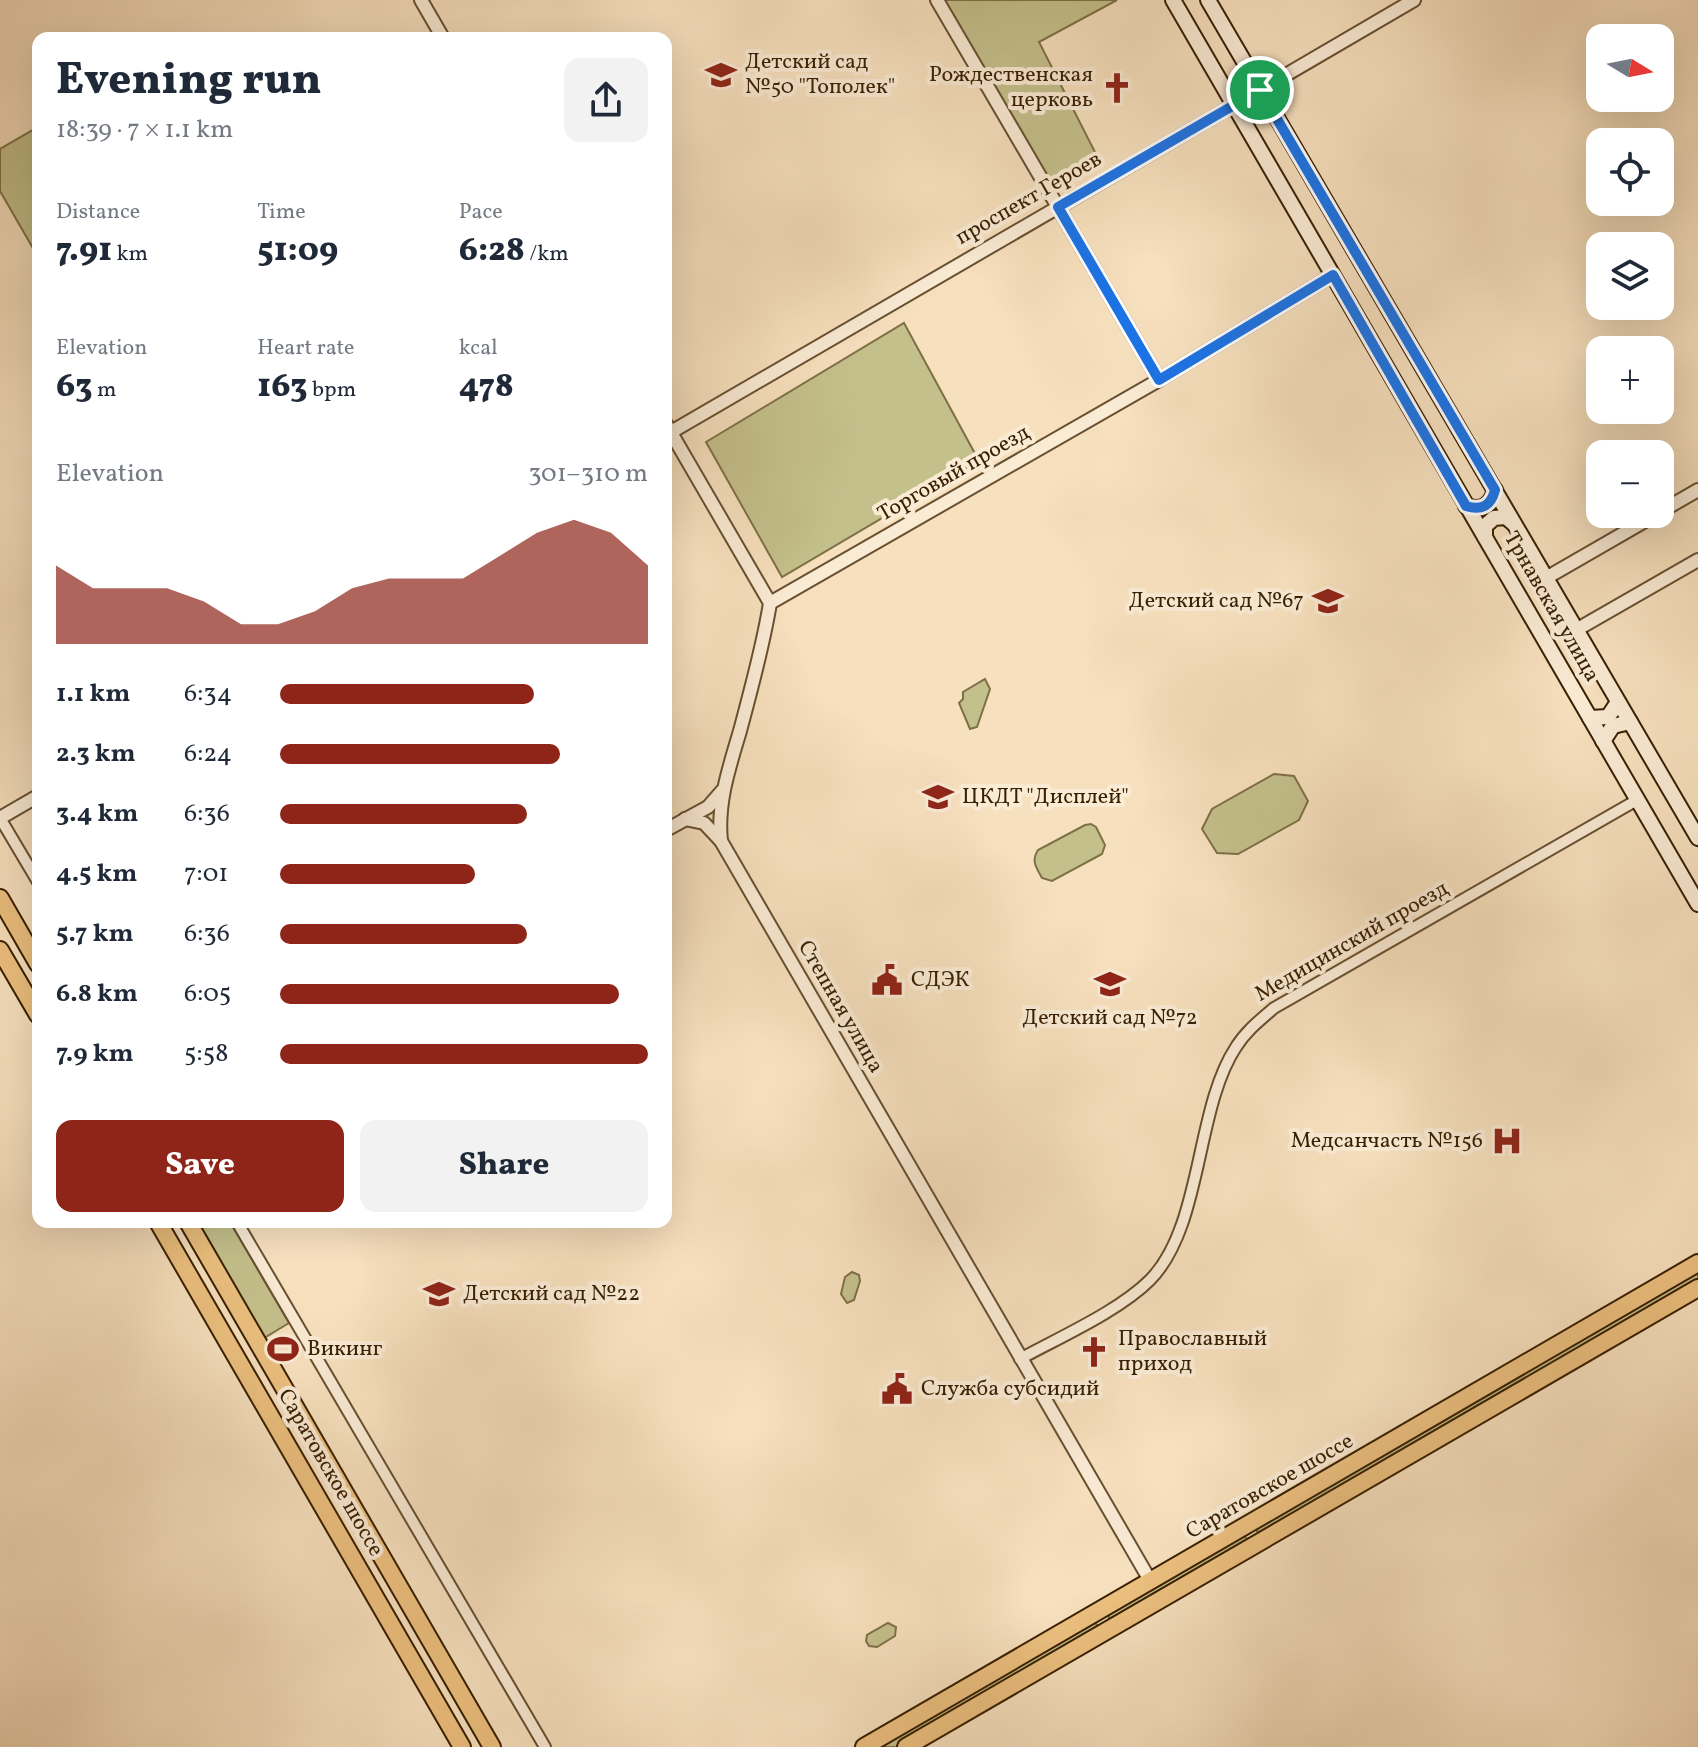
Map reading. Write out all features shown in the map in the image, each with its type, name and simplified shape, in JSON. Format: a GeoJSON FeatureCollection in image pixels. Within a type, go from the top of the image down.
{"type":"FeatureCollection","features":[{"type":"Feature","properties":{"kind":"main road","name":"Трнавская улица"},"geometry":{"type":"LineString","coordinates":[[1173,0],[1698,904]]}},
{"type":"Feature","properties":{"kind":"main road","name":"Трнавская улица"},"geometry":{"type":"LineString","coordinates":[[1208,0],[1698,838]]}},
{"type":"Feature","properties":{"kind":"main road","name":"проспект Героев"},"geometry":{"type":"LineString","coordinates":[[1234,105],[1260,90]]}},
{"type":"Feature","properties":{"kind":"main road"},"geometry":{"type":"LineString","coordinates":[[1290,201],[1300,187],[1317,187]]}},
{"type":"Feature","properties":{"kind":"main road"},"geometry":{"type":"LineString","coordinates":[[1466,506],[1475,509],[1485,507],[1493,500],[1495,490]]}},
{"type":"Feature","properties":{"kind":"main road"},"geometry":{"type":"LineString","coordinates":[[1485,537],[1485,526],[1494,518],[1506,517],[1515,525]]}},
{"type":"Feature","properties":{"kind":"main road"},"geometry":{"type":"LineString","coordinates":[[1590,718],[1608,717],[1618,702]]}},
{"type":"Feature","properties":{"kind":"main road"},"geometry":{"type":"LineString","coordinates":[[1603,741],[1613,726],[1630,722]]}},
{"type":"Feature","properties":{"kind":"main road"},"geometry":{"type":"LineString","coordinates":[[0,898],[32,953]]}},
{"type":"Feature","properties":{"kind":"main road"},"geometry":{"type":"LineString","coordinates":[[24,939],[1,951],[32,1005]]}},
{"type":"Feature","properties":{"kind":"main road","name":"Саратовское шоссе"},"geometry":{"type":"LineString","coordinates":[[161,1228],[462,1747]]}},
{"type":"Feature","properties":{"kind":"main road","name":"Саратовское шоссе"},"geometry":{"type":"LineString","coordinates":[[191,1228],[492,1747]]}},
{"type":"Feature","properties":{"kind":"main road","name":"Саратовское шоссе"},"geometry":{"type":"LineString","coordinates":[[864,1747],[1698,1263]]}},
{"type":"Feature","properties":{"kind":"main road","name":"Саратовское шоссе"},"geometry":{"type":"LineString","coordinates":[[906,1747],[1698,1288]]}},
{"type":"Feature","properties":{"kind":"main road"},"geometry":{"type":"LineString","coordinates":[[1248,1526],[1258,1542]]}},
{"type":"Feature","properties":{"kind":"main road"},"geometry":{"type":"LineString","coordinates":[[1099,1612],[1110,1630]]}},
{"type":"Feature","properties":{"kind":"street"},"geometry":{"type":"LineString","coordinates":[[421,0],[440,32]]}},
{"type":"Feature","properties":{"kind":"street"},"geometry":{"type":"LineString","coordinates":[[937,0],[1159,380]]}},
{"type":"Feature","properties":{"kind":"street","name":"проспект Героев"},"geometry":{"type":"LineString","coordinates":[[1260,90],[1414,0]]}},
{"type":"Feature","properties":{"kind":"street","name":"проспект Героев"},"geometry":{"type":"LineString","coordinates":[[672,429],[1234,105]]}},
{"type":"Feature","properties":{"kind":"street","name":"Торговый проезд"},"geometry":{"type":"LineString","coordinates":[[770,603],[1159,380],[1333,275]]}},
{"type":"Feature","properties":{"kind":"street"},"geometry":{"type":"LineString","coordinates":[[672,438],[770,603],[763,645],[724,788],[719,816],[721,841]]}},
{"type":"Feature","properties":{"kind":"street"},"geometry":{"type":"LineString","coordinates":[[1674,504],[1698,490]]}},
{"type":"Feature","properties":{"kind":"street"},"geometry":{"type":"LineString","coordinates":[[1546,578],[1632,528]]}},
{"type":"Feature","properties":{"kind":"street"},"geometry":{"type":"LineString","coordinates":[[1576,630],[1698,560]]}},
{"type":"Feature","properties":{"kind":"street"},"geometry":{"type":"LineString","coordinates":[[672,827],[708,807],[724,788]]}},
{"type":"Feature","properties":{"kind":"street"},"geometry":{"type":"LineString","coordinates":[[32,799],[0,818],[32,872]]}},
{"type":"Feature","properties":{"kind":"street","name":"Медицинский проезд"},"geometry":{"type":"LineString","coordinates":[[1020,1359],[1133,1295],[1163,1264],[1177,1235],[1223,1073],[1235,1047],[1249,1029],[1274,1008],[1637,800]]}},
{"type":"Feature","properties":{"kind":"street"},"geometry":{"type":"LineString","coordinates":[[685,819],[704,823],[721,841]]}},
{"type":"Feature","properties":{"kind":"street","name":"Степная улица"},"geometry":{"type":"LineString","coordinates":[[721,841],[1151,1582]]}},
{"type":"Feature","properties":{"kind":"street"},"geometry":{"type":"LineString","coordinates":[[241,1228],[545,1747]]}},
{"type":"Feature","properties":{"kind":"shaded area"},"geometry":{"type":"Polygon","coordinates":[[[941,0],[1117,0],[1039,42],[1097,156],[1048,185],[941,0]]]}},
{"type":"Feature","properties":{"kind":"shaded area"},"geometry":{"type":"Polygon","coordinates":[[[32,130],[32,247],[0,191],[0,149],[32,130]]]}},
{"type":"Feature","properties":{"kind":"shaded area"},"geometry":{"type":"Polygon","coordinates":[[[904,323],[979,461],[782,577],[706,442],[904,323]]]}},
{"type":"Feature","properties":{"kind":"shaded area"},"geometry":{"type":"Polygon","coordinates":[[[985,679],[990,689],[977,727],[970,729],[959,703],[963,692],[985,679]]]}},
{"type":"Feature","properties":{"kind":"shaded area"},"geometry":{"type":"Polygon","coordinates":[[[1274,774],[1294,776],[1308,801],[1299,820],[1238,854],[1217,853],[1202,829],[1212,809],[1274,774]]]}},
{"type":"Feature","properties":{"kind":"shaded area"},"geometry":{"type":"Polygon","coordinates":[[[1091,824],[1096,827],[1105,845],[1102,854],[1052,881],[1042,878],[1035,861],[1038,850],[1091,824]]]}},
{"type":"Feature","properties":{"kind":"shaded area"},"geometry":{"type":"Polygon","coordinates":[[[200,1228],[234,1228],[289,1323],[264,1338],[200,1228]]]}},
{"type":"Feature","properties":{"kind":"shaded area"},"geometry":{"type":"Polygon","coordinates":[[[1698,1269],[1698,1283],[1261,1534],[1257,1531],[1257,1527],[1698,1269]]]}},
{"type":"Feature","properties":{"kind":"shaded area"},"geometry":{"type":"Polygon","coordinates":[[[852,1272],[859,1275],[860,1281],[854,1300],[847,1303],[841,1294],[845,1277],[852,1272]]]}},
{"type":"Feature","properties":{"kind":"shaded area"},"geometry":{"type":"Polygon","coordinates":[[[1244,1535],[1248,1541],[1112,1621],[1109,1619],[1108,1612],[1244,1535]]]}},
{"type":"Feature","properties":{"kind":"shaded area"},"geometry":{"type":"Polygon","coordinates":[[[1095,1621],[1096,1632],[897,1747],[874,1747],[1095,1621]]]}},
{"type":"Feature","properties":{"kind":"shaded area"},"geometry":{"type":"Polygon","coordinates":[[[888,1623],[896,1627],[895,1636],[877,1647],[869,1646],[867,1635],[888,1623]]]}},
{"type":"Feature","properties":{"kind":"place","name":"Детский сад №50 \"Тополек\""},"geometry":{"type":"Point","coordinates":[721,75]}},
{"type":"Feature","properties":{"kind":"place","name":"Рождественская церковь"},"geometry":{"type":"Point","coordinates":[1117,88]}},
{"type":"Feature","properties":{"kind":"place","name":"Детский сад №67"},"geometry":{"type":"Point","coordinates":[1328,601]}},
{"type":"Feature","properties":{"kind":"place","name":"ЦКДТ \"Дисплей\""},"geometry":{"type":"Point","coordinates":[938,797]}},
{"type":"Feature","properties":{"kind":"place","name":"СДЭК"},"geometry":{"type":"Point","coordinates":[887,980]}},
{"type":"Feature","properties":{"kind":"place","name":"Детский сад №72"},"geometry":{"type":"Point","coordinates":[1110,984]}},
{"type":"Feature","properties":{"kind":"place","name":"Медсанчасть №156"},"geometry":{"type":"Point","coordinates":[1507,1141]}},
{"type":"Feature","properties":{"kind":"place","name":"Детский сад №22"},"geometry":{"type":"Point","coordinates":[439,1294]}},
{"type":"Feature","properties":{"kind":"place","name":"Викинг"},"geometry":{"type":"Point","coordinates":[283,1349]}},
{"type":"Feature","properties":{"kind":"place","name":"Православный приход"},"geometry":{"type":"Point","coordinates":[1094,1352]}},
{"type":"Feature","properties":{"kind":"place","name":"Служба субсидий"},"geometry":{"type":"Point","coordinates":[897,1389]}},
{"type":"Feature","properties":{"kind":"route"},"geometry":{"type":"LineString","coordinates":[[1260,90],[1495,490],[1493,500],[1485,507],[1475,509],[1466,506],[1333,275],[1159,380],[1058,207],[1260,90]]}}]}
